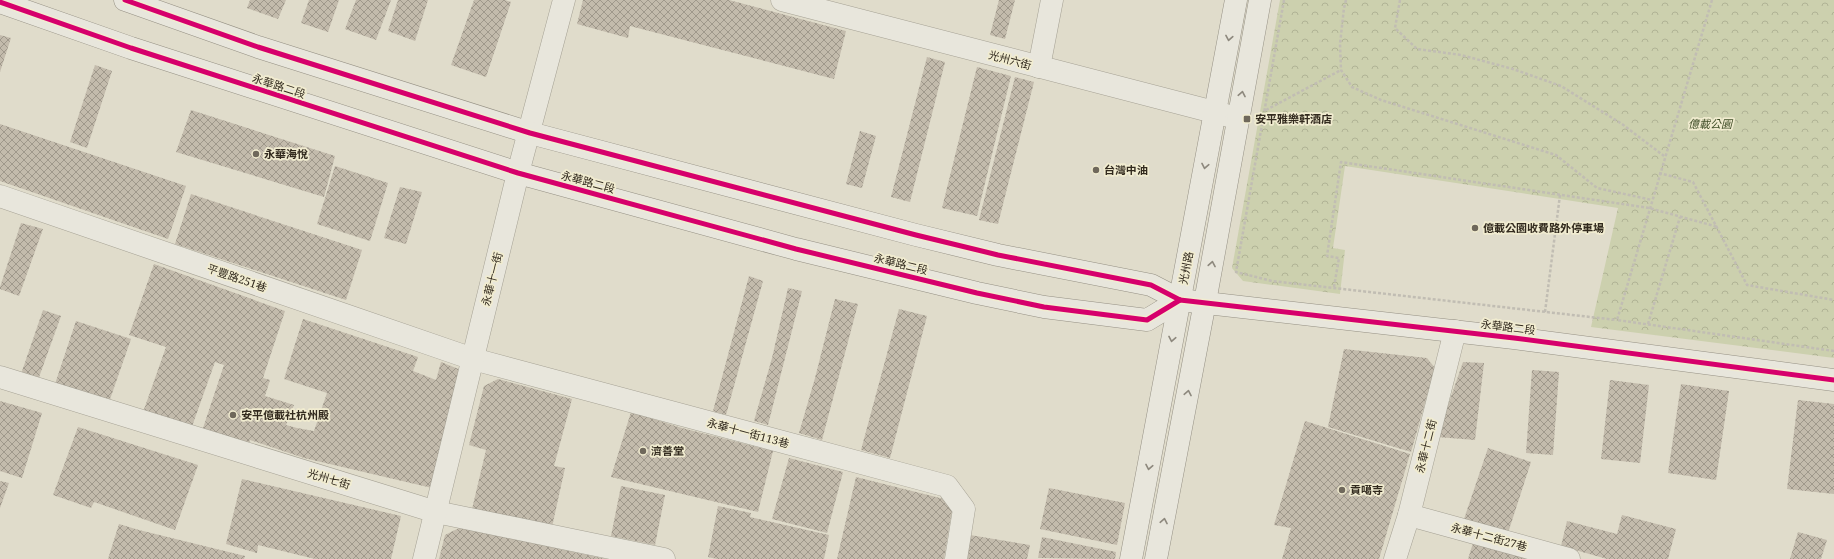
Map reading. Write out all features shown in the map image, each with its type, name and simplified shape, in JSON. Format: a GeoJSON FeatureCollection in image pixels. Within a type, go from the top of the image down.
{"type":"FeatureCollection","features":[{"type":"Feature","properties":{"kind":"street","name":"永華路二段"},"geometry":{"type":"LineString","coordinates":[[125,0],[258,47],[530,133],[916,235],[998,255],[1151,285],[1180,300],[1522,339],[1834,380]]}},
{"type":"Feature","properties":{"kind":"street","name":"永華十一街"},"geometry":{"type":"LineString","coordinates":[[424,559],[518,174],[564,0]]}},
{"type":"Feature","properties":{"kind":"street","name":"光州六街"},"geometry":{"type":"LineString","coordinates":[[782,0],[1039,68],[1237,118]]}},
{"type":"Feature","properties":{"kind":"street"},"geometry":{"type":"LineString","coordinates":[[1039,68],[1052,0]]}},
{"type":"Feature","properties":{"kind":"street","name":"光州路"},"geometry":{"type":"LineString","coordinates":[[1131,559],[1236,0]]}},
{"type":"Feature","properties":{"kind":"street"},"geometry":{"type":"LineString","coordinates":[[1156,559],[1206,302],[1237,118],[1260,0]]}},
{"type":"Feature","properties":{"kind":"street","name":"永華路二段"},"geometry":{"type":"LineString","coordinates":[[0,2],[131,48],[518,174],[796,249],[977,293],[1044,307],[1147,320],[1180,300]]}},
{"type":"Feature","properties":{"kind":"street","name":"平豐路251巷"},"geometry":{"type":"LineString","coordinates":[[0,196],[473,359]]}},
{"type":"Feature","properties":{"kind":"street","name":"永華十二街"},"geometry":{"type":"LineString","coordinates":[[1395,559],[1409,514],[1455,332]]}},
{"type":"Feature","properties":{"kind":"street","name":"永華十一街113巷"},"geometry":{"type":"LineString","coordinates":[[473,359],[947,486],[964,509],[956,559]]}},
{"type":"Feature","properties":{"kind":"street","name":"光州七街"},"geometry":{"type":"LineString","coordinates":[[0,377],[436,512],[664,559]]}},
{"type":"Feature","properties":{"kind":"street","name":"永華十二街27巷"},"geometry":{"type":"LineString","coordinates":[[1409,514],[1569,559]]}},
{"type":"Feature","properties":{"kind":"path"},"geometry":{"type":"LineString","coordinates":[[1284,0],[1266,110],[1236,272],[1272,281],[1617,320],[1834,351]]}},
{"type":"Feature","properties":{"kind":"path"},"geometry":{"type":"LineString","coordinates":[[1346,0],[1340,44],[1341,70],[1352,87],[1381,100],[1556,156],[1597,188],[1652,200]]}},
{"type":"Feature","properties":{"kind":"path"},"geometry":{"type":"LineString","coordinates":[[1400,0],[1395,28],[1417,49],[1461,55],[1513,69],[1561,86],[1622,124],[1664,156]]}},
{"type":"Feature","properties":{"kind":"path"},"geometry":{"type":"LineString","coordinates":[[1617,320],[1664,156],[1712,0]]}},
{"type":"Feature","properties":{"kind":"path"},"geometry":{"type":"LineString","coordinates":[[1266,110],[1341,70]]}},
{"type":"Feature","properties":{"kind":"path"},"geometry":{"type":"LineString","coordinates":[[1334,288],[1339,258],[1327,256],[1341,162],[1649,208],[1718,227]]}},
{"type":"Feature","properties":{"kind":"path"},"geometry":{"type":"LineString","coordinates":[[1660,173],[1693,182],[1718,227],[1747,285],[1834,300]]}},
{"type":"Feature","properties":{"kind":"path"},"geometry":{"type":"LineString","coordinates":[[1545,312],[1560,195]]}},
{"type":"Feature","properties":{"kind":"path"},"geometry":{"type":"LineString","coordinates":[[1648,324],[1680,217]]}},
{"type":"Feature","properties":{"kind":"green space","name":"億載公園"},"geometry":{"type":"Polygon","coordinates":[[[1280,0],[1834,0],[1834,358],[1591,327],[1618,208],[1345,166],[1333,248],[1345,250],[1340,294],[1243,281],[1232,268],[1280,0]]]}},
{"type":"Feature","properties":{"kind":"building"},"geometry":{"type":"Polygon","coordinates":[[[250,0],[286,0],[278,19],[247,8],[250,0]]]}},
{"type":"Feature","properties":{"kind":"building"},"geometry":{"type":"Polygon","coordinates":[[[309,0],[339,0],[328,32],[301,23],[309,0]]]}},
{"type":"Feature","properties":{"kind":"building"},"geometry":{"type":"Polygon","coordinates":[[[356,0],[391,0],[376,40],[345,29],[356,0]]]}},
{"type":"Feature","properties":{"kind":"building"},"geometry":{"type":"Polygon","coordinates":[[[398,0],[428,0],[415,41],[388,31],[398,0]]]}},
{"type":"Feature","properties":{"kind":"building"},"geometry":{"type":"Polygon","coordinates":[[[474,0],[505,0],[511,2],[486,77],[451,65],[474,0]]]}},
{"type":"Feature","properties":{"kind":"building"},"geometry":{"type":"Polygon","coordinates":[[[583,0],[729,0],[846,31],[834,79],[630,26],[628,38],[577,24],[583,0]]]}},
{"type":"Feature","properties":{"kind":"building"},"geometry":{"type":"Polygon","coordinates":[[[999,0],[1015,0],[1005,39],[990,35],[999,0]]]}},
{"type":"Feature","properties":{"kind":"building"},"geometry":{"type":"Polygon","coordinates":[[[0,35],[11,38],[0,72],[0,35]]]}},
{"type":"Feature","properties":{"kind":"building"},"geometry":{"type":"Polygon","coordinates":[[[927,57],[945,62],[910,202],[891,197],[927,57]]]}},
{"type":"Feature","properties":{"kind":"building"},"geometry":{"type":"Polygon","coordinates":[[[95,65],[112,71],[87,148],[70,142],[95,65]]]}},
{"type":"Feature","properties":{"kind":"building"},"geometry":{"type":"Polygon","coordinates":[[[977,67],[1011,76],[977,216],[942,208],[977,67]]]}},
{"type":"Feature","properties":{"kind":"building"},"geometry":{"type":"Polygon","coordinates":[[[1015,77],[1034,82],[998,224],[979,220],[1015,77]]]}},
{"type":"Feature","properties":{"kind":"building","name":"永華海悅"},"geometry":{"type":"Polygon","coordinates":[[[191,110],[335,156],[324,197],[176,152],[191,110]]]}},
{"type":"Feature","properties":{"kind":"building"},"geometry":{"type":"Polygon","coordinates":[[[0,124],[186,186],[168,239],[0,181],[0,124]]]}},
{"type":"Feature","properties":{"kind":"building"},"geometry":{"type":"Polygon","coordinates":[[[860,131],[876,136],[862,188],[846,184],[860,131]]]}},
{"type":"Feature","properties":{"kind":"building"},"geometry":{"type":"Polygon","coordinates":[[[335,166],[388,183],[370,241],[317,224],[335,166]]]}},
{"type":"Feature","properties":{"kind":"building"},"geometry":{"type":"Polygon","coordinates":[[[400,187],[422,192],[406,244],[384,238],[400,187]]]}},
{"type":"Feature","properties":{"kind":"building"},"geometry":{"type":"Polygon","coordinates":[[[191,194],[362,250],[346,300],[175,244],[191,194]]]}},
{"type":"Feature","properties":{"kind":"building"},"geometry":{"type":"Polygon","coordinates":[[[21,223],[43,229],[19,296],[0,289],[0,287],[21,223]]]}},
{"type":"Feature","properties":{"kind":"building"},"geometry":{"type":"Polygon","coordinates":[[[154,264],[285,311],[263,378],[270,380],[265,396],[294,405],[286,425],[314,431],[327,393],[284,379],[303,319],[418,357],[413,371],[436,380],[441,362],[461,370],[432,488],[304,458],[250,440],[247,449],[201,434],[224,365],[215,362],[190,432],[142,415],[166,347],[129,335],[154,264]]]}},
{"type":"Feature","properties":{"kind":"building"},"geometry":{"type":"Polygon","coordinates":[[[749,276],[763,281],[726,415],[713,411],[749,276]]]}},
{"type":"Feature","properties":{"kind":"building"},"geometry":{"type":"Polygon","coordinates":[[[788,288],[802,291],[768,425],[754,421],[772,358],[788,288]]]}},
{"type":"Feature","properties":{"kind":"building"},"geometry":{"type":"Polygon","coordinates":[[[835,299],[858,304],[822,440],[799,433],[835,299]]]}},
{"type":"Feature","properties":{"kind":"building"},"geometry":{"type":"Polygon","coordinates":[[[899,309],[927,316],[890,458],[861,450],[899,309]]]}},
{"type":"Feature","properties":{"kind":"building"},"geometry":{"type":"Polygon","coordinates":[[[43,310],[61,316],[38,380],[21,374],[43,310]]]}},
{"type":"Feature","properties":{"kind":"building"},"geometry":{"type":"Polygon","coordinates":[[[76,321],[131,339],[108,405],[54,387],[76,321]]]}},
{"type":"Feature","properties":{"kind":"building"},"geometry":{"type":"Polygon","coordinates":[[[1344,349],[1427,358],[1435,368],[1411,452],[1328,427],[1344,349]]]}},
{"type":"Feature","properties":{"kind":"building"},"geometry":{"type":"Polygon","coordinates":[[[1463,362],[1484,363],[1475,440],[1437,437],[1463,362]]]}},
{"type":"Feature","properties":{"kind":"building"},"geometry":{"type":"Polygon","coordinates":[[[1532,370],[1559,372],[1553,455],[1526,453],[1532,370]]]}},
{"type":"Feature","properties":{"kind":"building"},"geometry":{"type":"Polygon","coordinates":[[[498,379],[572,399],[554,466],[565,468],[552,527],[472,509],[486,450],[469,445],[484,386],[498,379]]]}},
{"type":"Feature","properties":{"kind":"building"},"geometry":{"type":"Polygon","coordinates":[[[1610,380],[1649,385],[1640,463],[1601,459],[1610,380]]]}},
{"type":"Feature","properties":{"kind":"building"},"geometry":{"type":"Polygon","coordinates":[[[1681,384],[1729,391],[1716,480],[1668,473],[1681,384]]]}},
{"type":"Feature","properties":{"kind":"building"},"geometry":{"type":"Polygon","coordinates":[[[1798,400],[1834,404],[1834,494],[1787,489],[1798,400]]]}},
{"type":"Feature","properties":{"kind":"building"},"geometry":{"type":"Polygon","coordinates":[[[0,401],[42,413],[22,478],[0,471],[0,401]]]}},
{"type":"Feature","properties":{"kind":"building"},"geometry":{"type":"Polygon","coordinates":[[[631,412],[682,428],[773,451],[758,512],[611,477],[631,412]]]}},
{"type":"Feature","properties":{"kind":"building","name":"貢噶寺"},"geometry":{"type":"Polygon","coordinates":[[[1305,421],[1410,454],[1379,559],[1282,559],[1291,528],[1274,525],[1305,421]]]}},
{"type":"Feature","properties":{"kind":"building"},"geometry":{"type":"Polygon","coordinates":[[[78,427],[198,465],[175,530],[94,502],[91,508],[53,495],[78,427]]]}},
{"type":"Feature","properties":{"kind":"building"},"geometry":{"type":"Polygon","coordinates":[[[1488,448],[1531,462],[1508,533],[1464,519],[1488,448]]]}},
{"type":"Feature","properties":{"kind":"building"},"geometry":{"type":"Polygon","coordinates":[[[789,458],[843,472],[827,533],[772,519],[789,458]]]}},
{"type":"Feature","properties":{"kind":"building"},"geometry":{"type":"Polygon","coordinates":[[[856,477],[944,499],[952,510],[944,559],[837,559],[856,477]]]}},
{"type":"Feature","properties":{"kind":"building"},"geometry":{"type":"Polygon","coordinates":[[[242,479],[401,516],[391,559],[315,559],[258,545],[257,553],[226,544],[242,479]]]}},
{"type":"Feature","properties":{"kind":"building"},"geometry":{"type":"Polygon","coordinates":[[[0,481],[9,483],[0,508],[0,481]]]}},
{"type":"Feature","properties":{"kind":"building"},"geometry":{"type":"Polygon","coordinates":[[[621,486],[665,495],[655,545],[611,536],[621,486]]]}},
{"type":"Feature","properties":{"kind":"building"},"geometry":{"type":"Polygon","coordinates":[[[1049,488],[1125,503],[1117,545],[1040,529],[1049,488]]]}},
{"type":"Feature","properties":{"kind":"building"},"geometry":{"type":"Polygon","coordinates":[[[718,506],[751,513],[750,517],[829,535],[824,559],[717,559],[708,557],[718,506]]]}},
{"type":"Feature","properties":{"kind":"building"},"geometry":{"type":"Polygon","coordinates":[[[1622,515],[1676,529],[1668,559],[1607,559],[1561,546],[1567,521],[1617,534],[1622,515]]]}},
{"type":"Feature","properties":{"kind":"building"},"geometry":{"type":"Polygon","coordinates":[[[119,524],[245,556],[244,559],[108,559],[119,524]]]}},
{"type":"Feature","properties":{"kind":"building"},"geometry":{"type":"Polygon","coordinates":[[[461,527],[606,559],[439,559],[445,535],[461,527]]]}},
{"type":"Feature","properties":{"kind":"building"},"geometry":{"type":"Polygon","coordinates":[[[1798,532],[1827,540],[1821,559],[1790,559],[1798,532]]]}},
{"type":"Feature","properties":{"kind":"building"},"geometry":{"type":"Polygon","coordinates":[[[970,535],[1030,545],[1027,559],[966,559],[970,535]]]}},
{"type":"Feature","properties":{"kind":"building"},"geometry":{"type":"Polygon","coordinates":[[[1042,537],[1116,552],[1115,559],[1038,558],[1042,537]]]}},
{"type":"Feature","properties":{"kind":"building"},"geometry":{"type":"Polygon","coordinates":[[[1473,543],[1528,559],[1468,559],[1473,543]]]}},
{"type":"Feature","properties":{"kind":"cycle path"},"geometry":{"type":"LineString","coordinates":[[125,0],[258,47],[530,133],[916,235],[998,255],[1151,285],[1180,300],[1514,338],[1834,380]]}},
{"type":"Feature","properties":{"kind":"cycle path"},"geometry":{"type":"LineString","coordinates":[[0,2],[131,48],[518,173],[796,249],[977,293],[1044,307],[1147,320],[1180,300]]}},
{"type":"Feature","properties":{"kind":"place","name":"安平雅樂軒酒店"},"geometry":{"type":"Point","coordinates":[1247,119]}},
{"type":"Feature","properties":{"kind":"place","name":"永華海悅"},"geometry":{"type":"Point","coordinates":[256,154]}},
{"type":"Feature","properties":{"kind":"place","name":"台灣中油"},"geometry":{"type":"Point","coordinates":[1096,170]}},
{"type":"Feature","properties":{"kind":"place","name":"億載公園收費路外停車場"},"geometry":{"type":"Point","coordinates":[1475,228]}},
{"type":"Feature","properties":{"kind":"place","name":"安平億載社杭州殿"},"geometry":{"type":"Point","coordinates":[233,415]}},
{"type":"Feature","properties":{"kind":"place","name":"濟善堂"},"geometry":{"type":"Point","coordinates":[643,451]}},
{"type":"Feature","properties":{"kind":"place","name":"貢噶寺"},"geometry":{"type":"Point","coordinates":[1342,490]}}]}
